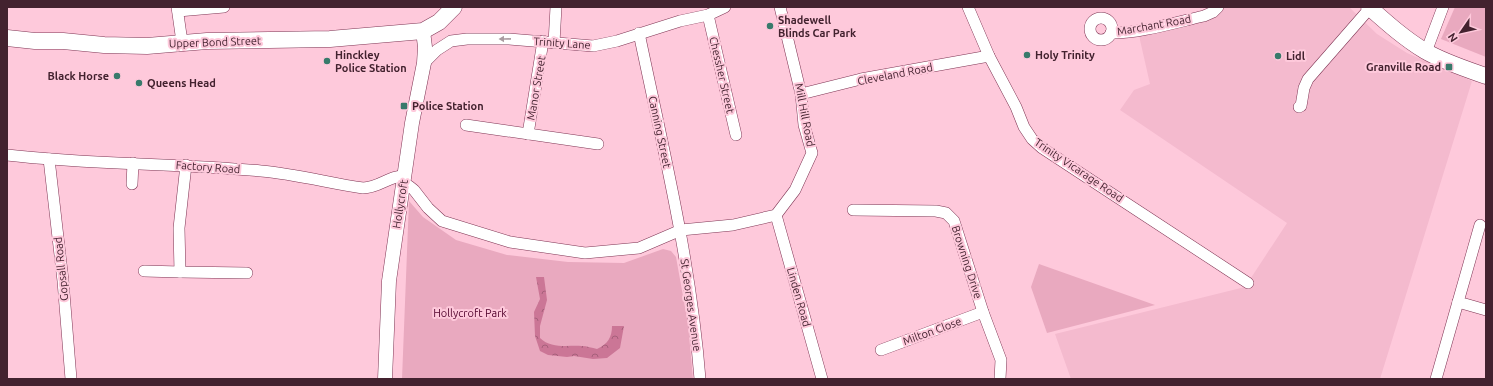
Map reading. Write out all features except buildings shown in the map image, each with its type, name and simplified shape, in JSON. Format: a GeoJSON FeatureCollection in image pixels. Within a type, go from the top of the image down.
{"type":"FeatureCollection","features":[{"type":"Feature","properties":{"kind":"main road"},"geometry":{"type":"LineString","coordinates":[[423,31],[439,22],[454,7]]}},
{"type":"Feature","properties":{"kind":"main road"},"geometry":{"type":"LineString","coordinates":[[1370,8],[1396,31],[1426,52],[1486,76]]}},
{"type":"Feature","properties":{"kind":"main road","name":"Upper Bond Street"},"geometry":{"type":"LineString","coordinates":[[7,38],[104,45],[147,46],[182,42],[330,39],[423,31]]}},
{"type":"Feature","properties":{"kind":"street"},"geometry":{"type":"LineString","coordinates":[[182,42],[177,9],[224,7]]}},
{"type":"Feature","properties":{"kind":"street","name":"Manor Street"},"geometry":{"type":"LineString","coordinates":[[528,134],[556,7]]}},
{"type":"Feature","properties":{"kind":"street","name":"Trinity Lane"},"geometry":{"type":"LineString","coordinates":[[424,63],[437,50],[451,41],[466,39],[509,39],[593,46],[617,41],[680,21],[708,15],[725,7]]}},
{"type":"Feature","properties":{"kind":"street","name":"Mill Hill Road"},"geometry":{"type":"LineString","coordinates":[[776,215],[795,190],[812,153],[804,125],[801,94],[780,7]]}},
{"type":"Feature","properties":{"kind":"street","name":"Trinity Vicarage Road"},"geometry":{"type":"LineString","coordinates":[[968,7],[989,56],[1015,104],[1024,127],[1032,139],[1042,148],[1248,283]]}},
{"type":"Feature","properties":{"kind":"street","name":"Marchant Road"},"geometry":{"type":"LineString","coordinates":[[1111,33],[1139,30],[1204,16],[1213,12],[1218,7]]}},
{"type":"Feature","properties":{"kind":"street"},"geometry":{"type":"LineString","coordinates":[[1426,52],[1443,7]]}},
{"type":"Feature","properties":{"kind":"street"},"geometry":{"type":"LineString","coordinates":[[1301,107],[1304,88],[1308,79],[1370,8]]}},
{"type":"Feature","properties":{"kind":"street","name":"Chessher Street"},"geometry":{"type":"LineString","coordinates":[[708,15],[736,135]]}},
{"type":"Feature","properties":{"kind":"street","name":"Hollycroft"},"geometry":{"type":"LineString","coordinates":[[385,379],[389,281],[404,180],[424,63],[425,47],[423,31]]}},
{"type":"Feature","properties":{"kind":"street","name":"Canning Street"},"geometry":{"type":"LineString","coordinates":[[639,33],[681,230]]}},
{"type":"Feature","properties":{"kind":"street","name":"Cleveland Road"},"geometry":{"type":"LineString","coordinates":[[801,94],[861,79],[989,56]]}},
{"type":"Feature","properties":{"kind":"street","name":"Manor Street"},"geometry":{"type":"LineString","coordinates":[[466,125],[598,144]]}},
{"type":"Feature","properties":{"kind":"street","name":"Factory Road"},"geometry":{"type":"LineString","coordinates":[[7,155],[49,159],[186,165],[280,173],[363,188],[376,187],[399,176],[404,180]]}},
{"type":"Feature","properties":{"kind":"street","name":"Gopsall Road"},"geometry":{"type":"LineString","coordinates":[[49,159],[63,281],[71,379]]}},
{"type":"Feature","properties":{"kind":"street"},"geometry":{"type":"LineString","coordinates":[[132,184],[133,163]]}},
{"type":"Feature","properties":{"kind":"street"},"geometry":{"type":"LineString","coordinates":[[180,272],[178,228],[186,165]]}},
{"type":"Feature","properties":{"kind":"street"},"geometry":{"type":"LineString","coordinates":[[404,180],[428,208],[442,221],[510,242],[585,254],[639,248],[681,230],[733,225],[776,215]]}},
{"type":"Feature","properties":{"kind":"street","name":"Browning Drive"},"geometry":{"type":"LineString","coordinates":[[853,210],[936,211],[946,213],[954,221],[983,312],[1001,360],[1000,379]]}},
{"type":"Feature","properties":{"kind":"street","name":"Linden Road"},"geometry":{"type":"LineString","coordinates":[[776,215],[822,379]]}},
{"type":"Feature","properties":{"kind":"street"},"geometry":{"type":"LineString","coordinates":[[1436,379],[1480,225]]}},
{"type":"Feature","properties":{"kind":"street","name":"St Georges Avenue"},"geometry":{"type":"LineString","coordinates":[[681,230],[700,379]]}},
{"type":"Feature","properties":{"kind":"street"},"geometry":{"type":"LineString","coordinates":[[144,271],[247,274]]}},
{"type":"Feature","properties":{"kind":"street"},"geometry":{"type":"LineString","coordinates":[[1458,302],[1486,310]]}},
{"type":"Feature","properties":{"kind":"street","name":"Milton Close"},"geometry":{"type":"LineString","coordinates":[[880,350],[983,312]]}},
{"type":"Feature","properties":{"kind":"shaded area"},"geometry":{"type":"Polygon","coordinates":[[[1218,7],[1349,7],[1377,34],[1407,53],[1472,81],[1380,379],[1071,379],[1055,334],[1245,287],[1287,223],[1120,110],[1134,90],[1150,84],[1139,30],[1218,7]]]}},
{"type":"Feature","properties":{"kind":"green space"},"geometry":{"type":"Polygon","coordinates":[[[1455,7],[1486,7],[1486,57],[1441,39],[1455,7]]]}},
{"type":"Feature","properties":{"kind":"green space","name":"Hollycroft Park"},"geometry":{"type":"Polygon","coordinates":[[[409,201],[423,217],[456,240],[507,255],[568,262],[624,263],[663,249],[671,251],[676,257],[688,324],[693,379],[402,379],[409,201]]]}},
{"type":"Feature","properties":{"kind":"green space"},"geometry":{"type":"Polygon","coordinates":[[[1039,264],[1155,305],[1047,333],[1031,287],[1039,264]]]}},
{"type":"Feature","properties":{"kind":"green space"},"geometry":{"type":"Polygon","coordinates":[[[536,277],[544,277],[547,300],[540,326],[540,338],[549,344],[554,345],[584,346],[597,349],[609,340],[612,326],[624,326],[620,348],[607,358],[593,359],[574,356],[567,357],[548,355],[540,351],[535,336],[534,312],[540,299],[536,277]]]}},
{"type":"Feature","properties":{"kind":"place","name":"Shadewell Blinds Car Park"},"geometry":{"type":"Point","coordinates":[770,26]}},
{"type":"Feature","properties":{"kind":"place","name":"Holy Trinity"},"geometry":{"type":"Point","coordinates":[1027,55]}},
{"type":"Feature","properties":{"kind":"place","name":"Lidl"},"geometry":{"type":"Point","coordinates":[1278,56]}},
{"type":"Feature","properties":{"kind":"place","name":"Hinckley Police Station"},"geometry":{"type":"Point","coordinates":[327,61]}},
{"type":"Feature","properties":{"kind":"place","name":"Granville Road"},"geometry":{"type":"Point","coordinates":[1449,67]}},
{"type":"Feature","properties":{"kind":"place","name":"Black Horse"},"geometry":{"type":"Point","coordinates":[117,76]}},
{"type":"Feature","properties":{"kind":"place","name":"Queens Head"},"geometry":{"type":"Point","coordinates":[139,83]}},
{"type":"Feature","properties":{"kind":"place","name":"Police Station"},"geometry":{"type":"Point","coordinates":[404,106]}}]}
